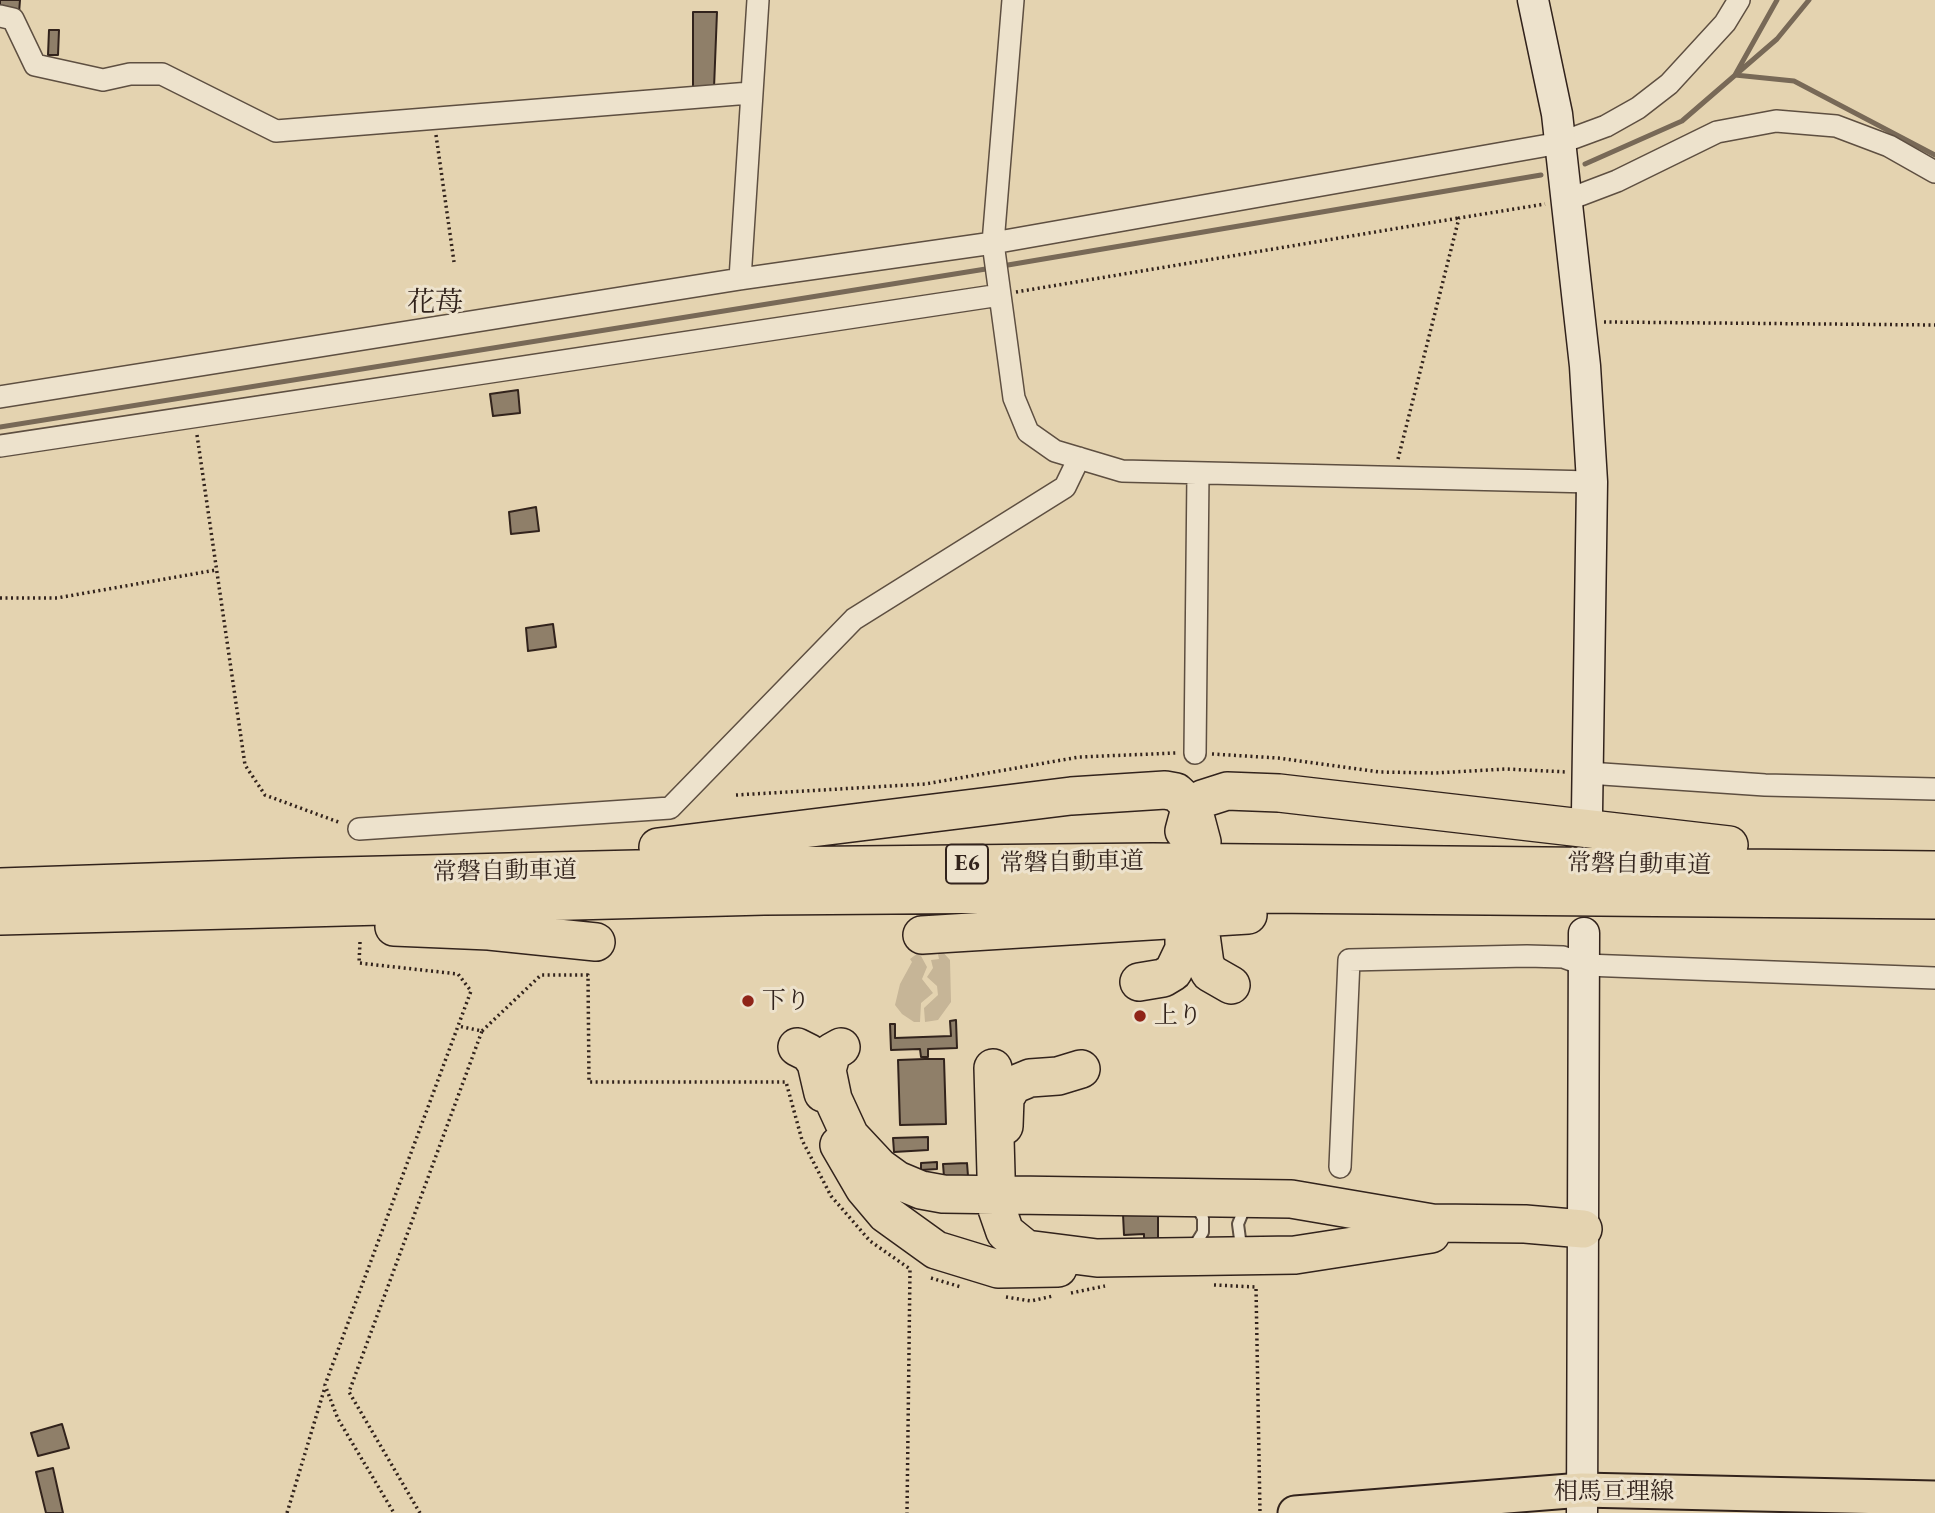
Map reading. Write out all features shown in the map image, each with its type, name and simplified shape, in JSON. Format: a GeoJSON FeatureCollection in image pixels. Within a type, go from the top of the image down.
{"type":"FeatureCollection","features":[{"type":"Feature","properties":{"kind":"highway"},"geometry":{"type":"LineString","coordinates":[[298,877],[713,841],[1071,796],[1165,790],[1176,792],[1193,831],[1202,799],[1227,792],[1279,793],[1695,842],[1935,863]]}},
{"type":"Feature","properties":{"kind":"highway","name":"常磐自動車道"},"geometry":{"type":"LineString","coordinates":[[0,887],[298,877],[1139,862],[1567,864],[1935,870]]}},
{"type":"Feature","properties":{"kind":"highway"},"geometry":{"type":"LineString","coordinates":[[922,935],[1567,894]]}},
{"type":"Feature","properties":{"kind":"highway","name":"常磐自動車道"},"geometry":{"type":"LineString","coordinates":[[0,916],[764,896],[1567,894],[1935,900]]}},
{"type":"Feature","properties":{"kind":"highway"},"geometry":{"type":"LineString","coordinates":[[0,923],[33,926],[186,923],[398,927],[489,931],[596,942]]}},
{"type":"Feature","properties":{"kind":"highway"},"geometry":{"type":"LineString","coordinates":[[1139,982],[1163,978],[1173,972],[1192,934],[1210,972],[1231,985]]}},
{"type":"Feature","properties":{"kind":"highway"},"geometry":{"type":"LineString","coordinates":[[797,1047],[809,1053],[816,1063],[834,1132],[846,1161],[886,1214],[936,1250],[998,1269],[1190,1270],[1259,1256],[1295,1255],[1430,1234],[1523,1234],[1583,1229]]}},
{"type":"Feature","properties":{"kind":"highway"},"geometry":{"type":"LineString","coordinates":[[841,1047],[832,1052],[828,1060],[833,1099],[850,1136],[864,1154],[897,1180],[921,1190],[943,1194],[1290,1199],[1432,1223],[1525,1224],[1583,1229]]}},
{"type":"Feature","properties":{"kind":"highway"},"geometry":{"type":"LineString","coordinates":[[993,1068],[995,1195],[1000,1224],[1018,1245],[1105,1271]]}},
{"type":"Feature","properties":{"kind":"highway"},"geometry":{"type":"LineString","coordinates":[[1081,1069],[1058,1076],[1030,1078],[1008,1090],[1003,1106],[1006,1146],[1015,1162],[1030,1175],[1103,1195]]}},
{"type":"Feature","properties":{"kind":"main road","name":"相馬亘理線"},"geometry":{"type":"LineString","coordinates":[[1295,1513],[1582,1501],[1935,1498]]}},
{"type":"Feature","properties":{"kind":"street"},"geometry":{"type":"LineString","coordinates":[[740,279],[758,0]]}},
{"type":"Feature","properties":{"kind":"street"},"geometry":{"type":"LineString","coordinates":[[1013,0],[993,243],[1014,398],[1028,432],[1055,451],[1122,471],[1592,482]]}},
{"type":"Feature","properties":{"kind":"street"},"geometry":{"type":"LineString","coordinates":[[1533,0],[1560,142],[1581,321],[1592,482],[1587,811]]}},
{"type":"Feature","properties":{"kind":"street"},"geometry":{"type":"LineString","coordinates":[[0,397],[740,279],[993,243],[1560,142],[1605,126],[1638,108],[1668,84],[1725,23],[1739,0]]}},
{"type":"Feature","properties":{"kind":"street"},"geometry":{"type":"LineString","coordinates":[[0,16],[13,19],[35,65],[103,80],[130,74],[162,74],[276,131],[750,93]]}},
{"type":"Feature","properties":{"kind":"street"},"geometry":{"type":"LineString","coordinates":[[1567,200],[1617,181],[1717,132],[1776,121],[1836,126],[1889,146],[1935,172]]}},
{"type":"Feature","properties":{"kind":"street"},"geometry":{"type":"LineString","coordinates":[[0,446],[1000,295]]}},
{"type":"Feature","properties":{"kind":"street"},"geometry":{"type":"LineString","coordinates":[[359,829],[670,808],[854,619],[1065,488],[1079,458]]}},
{"type":"Feature","properties":{"kind":"street"},"geometry":{"type":"LineString","coordinates":[[1195,753],[1198,473]]}},
{"type":"Feature","properties":{"kind":"street"},"geometry":{"type":"LineString","coordinates":[[1588,773],[1765,785],[1935,789]]}},
{"type":"Feature","properties":{"kind":"street"},"geometry":{"type":"LineString","coordinates":[[1582,1501],[1584,933]]}},
{"type":"Feature","properties":{"kind":"street"},"geometry":{"type":"LineString","coordinates":[[1340,1167],[1349,960],[1563,957],[1585,965],[1935,978]]}},
{"type":"Feature","properties":{"kind":"lane"},"geometry":{"type":"LineString","coordinates":[[1181,1198],[1196,1206],[1203,1219],[1203,1232],[1192,1250],[1190,1270]]}},
{"type":"Feature","properties":{"kind":"lane"},"geometry":{"type":"LineString","coordinates":[[1259,1256],[1244,1247],[1238,1224],[1242,1210],[1260,1199]]}},
{"type":"Feature","properties":{"kind":"path"},"geometry":{"type":"LineString","coordinates":[[434,119],[454,262]]}},
{"type":"Feature","properties":{"kind":"path"},"geometry":{"type":"LineString","coordinates":[[1000,295],[1567,200]]}},
{"type":"Feature","properties":{"kind":"path"},"geometry":{"type":"LineString","coordinates":[[1392,479],[1459,218]]}},
{"type":"Feature","properties":{"kind":"path"},"geometry":{"type":"LineString","coordinates":[[1581,321],[1935,325]]}},
{"type":"Feature","properties":{"kind":"path"},"geometry":{"type":"LineString","coordinates":[[195,415],[246,765],[265,795],[359,829]]}},
{"type":"Feature","properties":{"kind":"path"},"geometry":{"type":"LineString","coordinates":[[0,598],[57,598],[217,570]]}},
{"type":"Feature","properties":{"kind":"path"},"geometry":{"type":"LineString","coordinates":[[287,1513],[326,1385],[471,990],[458,974],[359,963],[360,942]]}},
{"type":"Feature","properties":{"kind":"path"},"geometry":{"type":"LineString","coordinates":[[420,1513],[349,1392],[482,1031],[541,975],[587,975],[589,1082],[786,1082],[802,1140],[831,1196],[870,1241],[910,1269],[967,1289]]}},
{"type":"Feature","properties":{"kind":"path"},"geometry":{"type":"LineString","coordinates":[[458,1026],[482,1031]]}},
{"type":"Feature","properties":{"kind":"path"},"geometry":{"type":"LineString","coordinates":[[906,1513],[910,1269]]}},
{"type":"Feature","properties":{"kind":"path"},"geometry":{"type":"LineString","coordinates":[[1190,1270],[1256,1287],[1261,1513]]}},
{"type":"Feature","properties":{"kind":"path"},"geometry":{"type":"LineString","coordinates":[[1004,1297],[1031,1301],[1105,1271]]}},
{"type":"Feature","properties":{"kind":"path"},"geometry":{"type":"LineString","coordinates":[[326,1385],[338,1419],[394,1513]]}},
{"type":"Feature","properties":{"kind":"shaded area"},"geometry":{"type":"Polygon","coordinates":[[[922,950],[941,950],[950,960],[951,1002],[938,1020],[925,1022],[924,1008],[938,995],[937,986],[927,977],[933,968],[931,960],[939,959],[938,954],[921,956],[927,967],[922,979],[933,993],[921,1003],[920,1022],[914,1022],[895,1005],[900,984],[912,962],[910,959],[922,950]]]}},
{"type":"Feature","properties":{"kind":"building"},"geometry":{"type":"Polygon","coordinates":[[[0,0],[20,0],[19,13],[0,11],[0,0]]]}},
{"type":"Feature","properties":{"kind":"building"},"geometry":{"type":"Polygon","coordinates":[[[693,12],[717,12],[714,88],[693,87],[693,12]]]}},
{"type":"Feature","properties":{"kind":"building"},"geometry":{"type":"Polygon","coordinates":[[[49,30],[59,30],[58,55],[48,55],[49,30]]]}},
{"type":"Feature","properties":{"kind":"building"},"geometry":{"type":"Polygon","coordinates":[[[518,390],[520,413],[493,416],[490,394],[518,390]]]}},
{"type":"Feature","properties":{"kind":"building"},"geometry":{"type":"Polygon","coordinates":[[[536,507],[539,531],[511,534],[509,512],[536,507]]]}},
{"type":"Feature","properties":{"kind":"building"},"geometry":{"type":"Polygon","coordinates":[[[553,624],[556,647],[528,651],[526,628],[553,624]]]}},
{"type":"Feature","properties":{"kind":"building"},"geometry":{"type":"Polygon","coordinates":[[[956,1020],[957,1048],[928,1049],[928,1057],[921,1057],[920,1049],[891,1050],[890,1024],[895,1024],[895,1038],[951,1036],[950,1021],[956,1020]]]}},
{"type":"Feature","properties":{"kind":"building"},"geometry":{"type":"Polygon","coordinates":[[[944,1059],[946,1124],[900,1125],[898,1060],[944,1059]]]}},
{"type":"Feature","properties":{"kind":"building"},"geometry":{"type":"Polygon","coordinates":[[[928,1137],[928,1150],[894,1152],[893,1138],[928,1137]]]}},
{"type":"Feature","properties":{"kind":"building"},"geometry":{"type":"Polygon","coordinates":[[[937,1162],[937,1169],[921,1170],[921,1163],[937,1162]]]}},
{"type":"Feature","properties":{"kind":"building"},"geometry":{"type":"Polygon","coordinates":[[[967,1163],[968,1176],[944,1177],[943,1164],[967,1163]]]}},
{"type":"Feature","properties":{"kind":"building"},"geometry":{"type":"Polygon","coordinates":[[[1123,1214],[1158,1214],[1158,1244],[1144,1244],[1144,1234],[1124,1235],[1123,1214]]]}},
{"type":"Feature","properties":{"kind":"building"},"geometry":{"type":"Polygon","coordinates":[[[62,1424],[69,1448],[38,1456],[31,1433],[62,1424]]]}},
{"type":"Feature","properties":{"kind":"building"},"geometry":{"type":"Polygon","coordinates":[[[53,1468],[63,1513],[46,1513],[36,1472],[53,1468]]]}},
{"type":"Feature","properties":{"kind":"waterway"},"geometry":{"type":"LineString","coordinates":[[1777,0],[1735,75],[1794,81],[1935,155]]}},
{"type":"Feature","properties":{"kind":"waterway"},"geometry":{"type":"LineString","coordinates":[[1585,164],[1682,121],[1777,39],[1809,0]]}},
{"type":"Feature","properties":{"kind":"waterway"},"geometry":{"type":"LineString","coordinates":[[1002,266],[1541,175]]}},
{"type":"Feature","properties":{"kind":"waterway"},"geometry":{"type":"LineString","coordinates":[[0,427],[992,268]]}},
{"type":"Feature","properties":{"kind":"place","name":"下り"},"geometry":{"type":"Point","coordinates":[748,1001]}},
{"type":"Feature","properties":{"kind":"place","name":"上り"},"geometry":{"type":"Point","coordinates":[1140,1016]}},
{"type":"Feature","properties":{"kind":"district","name":"花苺"},"geometry":{"type":"Point","coordinates":[435,303]}}]}
